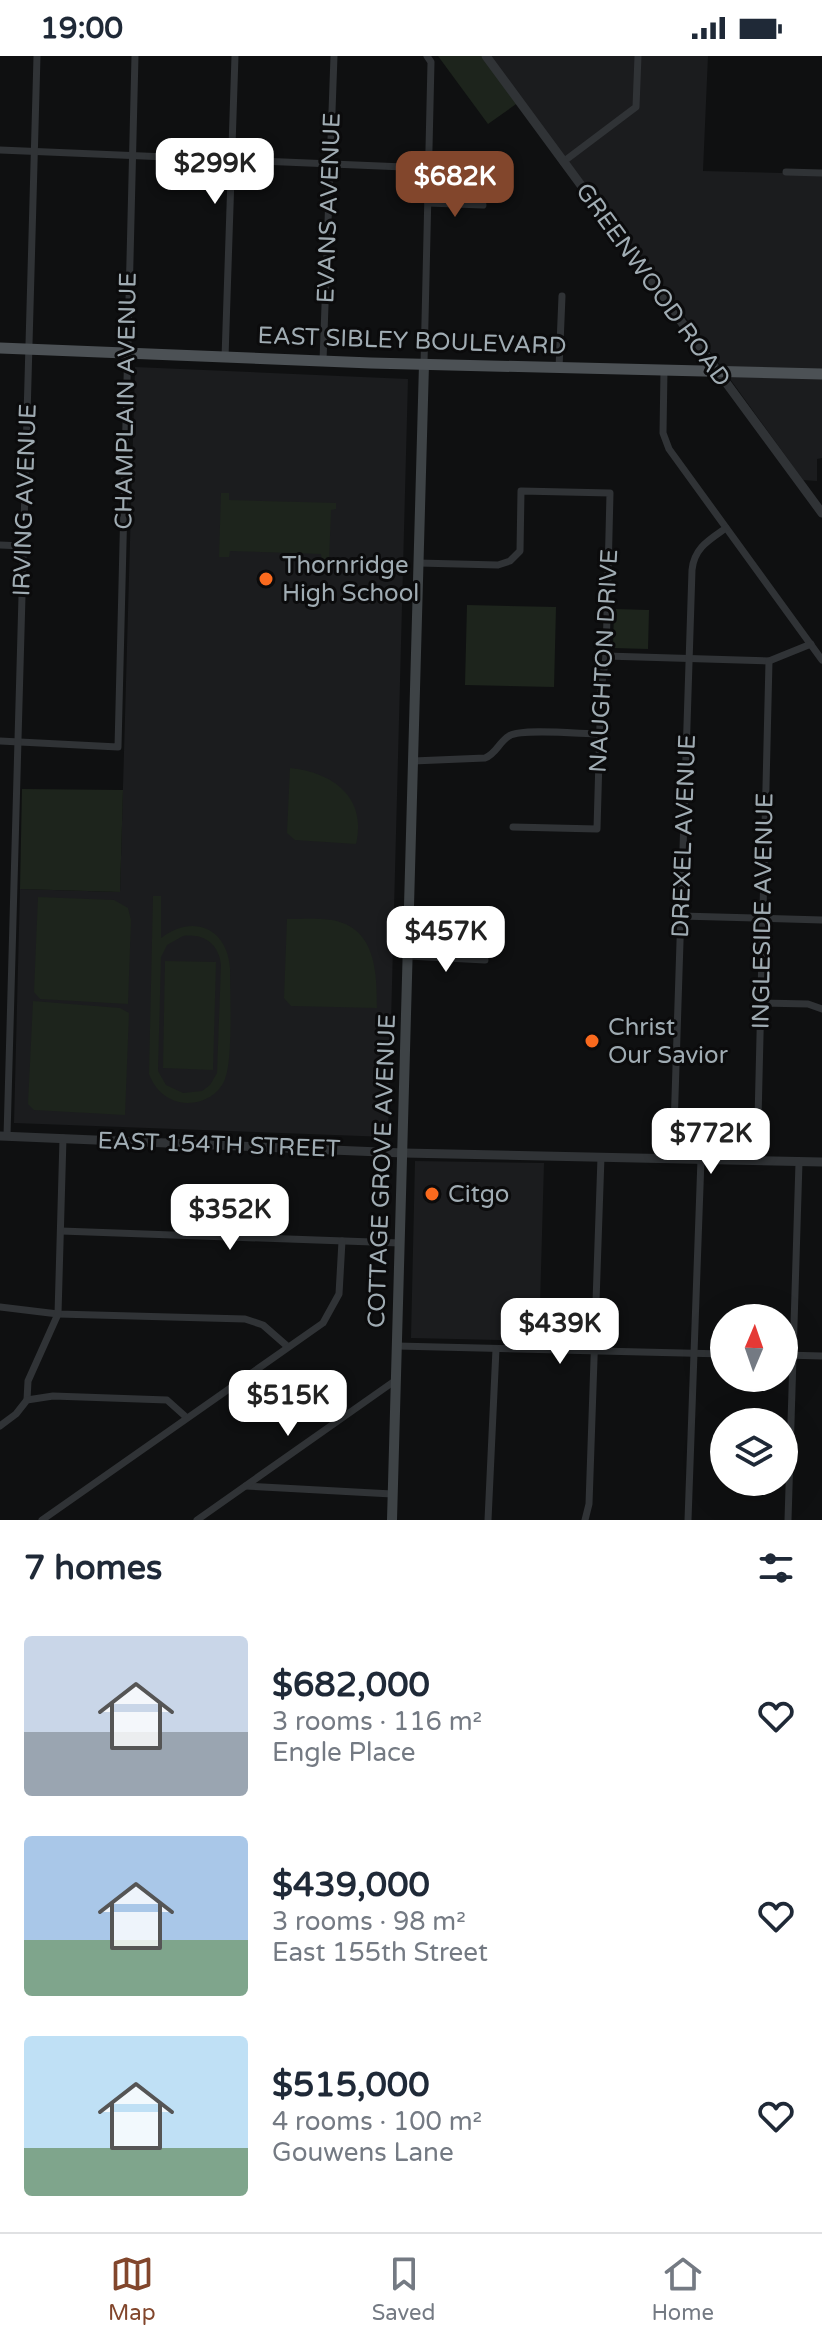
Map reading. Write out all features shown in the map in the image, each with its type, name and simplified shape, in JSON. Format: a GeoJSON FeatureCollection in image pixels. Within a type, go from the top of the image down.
{"type":"FeatureCollection","features":[{"type":"Feature","properties":{"kind":"main road","name":"EAST SIBLEY BOULEVARD"},"geometry":{"type":"LineString","coordinates":[[0,348],[225,358],[822,374]]}},
{"type":"Feature","properties":{"kind":"main road","name":"COTTAGE GROVE AVENUE"},"geometry":{"type":"LineString","coordinates":[[392,1520],[424,364]]}},
{"type":"Feature","properties":{"kind":"street","name":"IRVING AVENUE"},"geometry":{"type":"LineString","coordinates":[[3,1136],[12,940],[37,56]]}},
{"type":"Feature","properties":{"kind":"street","name":"CHAMPLAIN AVENUE"},"geometry":{"type":"LineString","coordinates":[[18,742],[118,747],[135,56]]}},
{"type":"Feature","properties":{"kind":"street"},"geometry":{"type":"LineString","coordinates":[[225,358],[235,56]]}},
{"type":"Feature","properties":{"kind":"street","name":"EVANS AVENUE"},"geometry":{"type":"LineString","coordinates":[[323,361],[334,56]]}},
{"type":"Feature","properties":{"kind":"street","name":"COTTAGE GROVE AVENUE"},"geometry":{"type":"LineString","coordinates":[[424,364],[431,62],[427,56]]}},
{"type":"Feature","properties":{"kind":"street","name":"GREENWOOD ROAD"},"geometry":{"type":"LineString","coordinates":[[486,56],[822,512]]}},
{"type":"Feature","properties":{"kind":"street"},"geometry":{"type":"LineString","coordinates":[[563,162],[636,107],[638,56]]}},
{"type":"Feature","properties":{"kind":"street"},"geometry":{"type":"LineString","coordinates":[[0,150],[428,168]]}},
{"type":"Feature","properties":{"kind":"street"},"geometry":{"type":"LineString","coordinates":[[786,172],[822,173]]}},
{"type":"Feature","properties":{"kind":"street"},"geometry":{"type":"LineString","coordinates":[[428,203],[483,205]]}},
{"type":"Feature","properties":{"kind":"street"},"geometry":{"type":"LineString","coordinates":[[559,368],[562,296]]}},
{"type":"Feature","properties":{"kind":"street"},"geometry":{"type":"LineString","coordinates":[[664,370],[663,433],[669,449],[822,660]]}},
{"type":"Feature","properties":{"kind":"street","name":"NAUGHTON DRIVE"},"geometry":{"type":"LineString","coordinates":[[418,563],[498,565],[510,561],[520,551],[521,491],[610,493],[597,829],[513,827]]}},
{"type":"Feature","properties":{"kind":"street","name":"DREXEL AVENUE"},"geometry":{"type":"LineString","coordinates":[[673,1159],[693,561],[702,546],[726,528]]}},
{"type":"Feature","properties":{"kind":"street"},"geometry":{"type":"LineString","coordinates":[[0,545],[23,546]]}},
{"type":"Feature","properties":{"kind":"street"},"geometry":{"type":"LineString","coordinates":[[606,656],[769,661],[811,644]]}},
{"type":"Feature","properties":{"kind":"street","name":"INGLESIDE AVENUE"},"geometry":{"type":"LineString","coordinates":[[757,1161],[769,661]]}},
{"type":"Feature","properties":{"kind":"street"},"geometry":{"type":"LineString","coordinates":[[413,761],[485,758],[492,756],[505,739],[518,732],[600,734]]}},
{"type":"Feature","properties":{"kind":"street"},"geometry":{"type":"LineString","coordinates":[[0,741],[18,742]]}},
{"type":"Feature","properties":{"kind":"street"},"geometry":{"type":"LineString","coordinates":[[681,916],[822,920]]}},
{"type":"Feature","properties":{"kind":"street"},"geometry":{"type":"LineString","coordinates":[[0,940],[12,940]]}},
{"type":"Feature","properties":{"kind":"street"},"geometry":{"type":"LineString","coordinates":[[408,956],[485,960]]}},
{"type":"Feature","properties":{"kind":"street"},"geometry":{"type":"LineString","coordinates":[[761,1003],[808,1004],[822,1009]]}},
{"type":"Feature","properties":{"kind":"street","name":"EAST 154TH STREET"},"geometry":{"type":"LineString","coordinates":[[3,1136],[404,1153],[822,1162]]}},
{"type":"Feature","properties":{"kind":"street"},"geometry":{"type":"LineString","coordinates":[[0,1426],[16,1414],[27,1400],[28,1381],[58,1314],[63,1138]]}},
{"type":"Feature","properties":{"kind":"street"},"geometry":{"type":"LineString","coordinates":[[585,1520],[589,1504],[601,1157]]}},
{"type":"Feature","properties":{"kind":"street"},"geometry":{"type":"LineString","coordinates":[[688,1520],[701,1159]]}},
{"type":"Feature","properties":{"kind":"street"},"geometry":{"type":"LineString","coordinates":[[795,1304],[799,1162]]}},
{"type":"Feature","properties":{"kind":"street"},"geometry":{"type":"LineString","coordinates":[[61,1231],[400,1243]]}},
{"type":"Feature","properties":{"kind":"street"},"geometry":{"type":"LineString","coordinates":[[42,1520],[323,1323],[339,1294],[342,1241]]}},
{"type":"Feature","properties":{"kind":"street"},"geometry":{"type":"LineString","coordinates":[[0,1307],[58,1314],[245,1319],[263,1325],[287,1346]]}},
{"type":"Feature","properties":{"kind":"street"},"geometry":{"type":"LineString","coordinates":[[397,1346],[710,1354]]}},
{"type":"Feature","properties":{"kind":"street"},"geometry":{"type":"LineString","coordinates":[[488,1520],[496,1349]]}},
{"type":"Feature","properties":{"kind":"street"},"geometry":{"type":"LineString","coordinates":[[798,1356],[822,1356]]}},
{"type":"Feature","properties":{"kind":"street"},"geometry":{"type":"LineString","coordinates":[[197,1520],[206,1517],[396,1380]]}},
{"type":"Feature","properties":{"kind":"street"},"geometry":{"type":"LineString","coordinates":[[788,1520],[792,1392]]}},
{"type":"Feature","properties":{"kind":"street"},"geometry":{"type":"LineString","coordinates":[[27,1400],[53,1396],[167,1400],[186,1417]]}},
{"type":"Feature","properties":{"kind":"street"},"geometry":{"type":"LineString","coordinates":[[246,1486],[392,1494]]}},
{"type":"Feature","properties":{"kind":"shaded area"},"geometry":{"type":"Polygon","coordinates":[[[438,56],[486,56],[519,102],[488,124],[438,56]]]}},
{"type":"Feature","properties":{"kind":"shaded area"},"geometry":{"type":"Polygon","coordinates":[[[486,56],[708,56],[703,171],[822,174],[822,458],[817,459],[817,481],[803,480],[647,264],[641,269],[486,56]]]}},
{"type":"Feature","properties":{"kind":"shaded area","name":"Thornridge High School"},"geometry":{"type":"Polygon","coordinates":[[[135,367],[408,379],[388,1137],[14,1123],[20,889],[120,892],[135,367]]]}},
{"type":"Feature","properties":{"kind":"shaded area"},"geometry":{"type":"Polygon","coordinates":[[[221,493],[229,493],[229,500],[336,503],[336,509],[331,510],[329,562],[322,561],[321,554],[230,551],[229,557],[219,557],[221,493]]]}},
{"type":"Feature","properties":{"kind":"shaded area"},"geometry":{"type":"Polygon","coordinates":[[[467,605],[556,607],[554,687],[465,685],[467,605]]]}},
{"type":"Feature","properties":{"kind":"shaded area"},"geometry":{"type":"Polygon","coordinates":[[[614,609],[649,610],[648,649],[613,648],[614,609]]]}},
{"type":"Feature","properties":{"kind":"shaded area"},"geometry":{"type":"Polygon","coordinates":[[[290,768],[320,775],[343,790],[356,813],[356,844],[295,840],[287,833],[290,768]]]}},
{"type":"Feature","properties":{"kind":"shaded area"},"geometry":{"type":"Polygon","coordinates":[[[22,789],[123,790],[120,892],[20,889],[22,789]]]}},
{"type":"Feature","properties":{"kind":"shaded area"},"geometry":{"type":"Polygon","coordinates":[[[153,896],[161,896],[161,938],[184,927],[196,926],[215,934],[227,954],[230,968],[229,1057],[222,1085],[218,1091],[200,1101],[179,1102],[165,1096],[149,1074],[153,896]],[[183,936],[167,945],[161,957],[158,1071],[166,1085],[183,1093],[202,1091],[217,1073],[220,958],[214,946],[204,938],[183,936]]]}},
{"type":"Feature","properties":{"kind":"shaded area"},"geometry":{"type":"Polygon","coordinates":[[[38,897],[114,900],[128,908],[131,920],[128,1004],[40,999],[34,992],[38,897]]]}},
{"type":"Feature","properties":{"kind":"shaded area"},"geometry":{"type":"Polygon","coordinates":[[[287,919],[332,920],[358,932],[366,942],[374,966],[377,1008],[291,1006],[284,998],[287,919]]]}},
{"type":"Feature","properties":{"kind":"shaded area"},"geometry":{"type":"Polygon","coordinates":[[[165,961],[216,962],[213,1070],[163,1068],[165,961]]]}},
{"type":"Feature","properties":{"kind":"shaded area"},"geometry":{"type":"Polygon","coordinates":[[[33,1001],[120,1008],[129,1013],[125,1115],[34,1110],[28,1104],[33,1001]]]}},
{"type":"Feature","properties":{"kind":"shaded area"},"geometry":{"type":"Polygon","coordinates":[[[415,1161],[544,1163],[539,1341],[411,1338],[415,1161]]]}},
{"type":"Feature","properties":{"kind":"place","name":"Thornridge High School"},"geometry":{"type":"Point","coordinates":[266,579]}},
{"type":"Feature","properties":{"kind":"place","name":"Christ Our Savior"},"geometry":{"type":"Point","coordinates":[592,1041]}},
{"type":"Feature","properties":{"kind":"place","name":"Citgo"},"geometry":{"type":"Point","coordinates":[432,1194]}}]}
